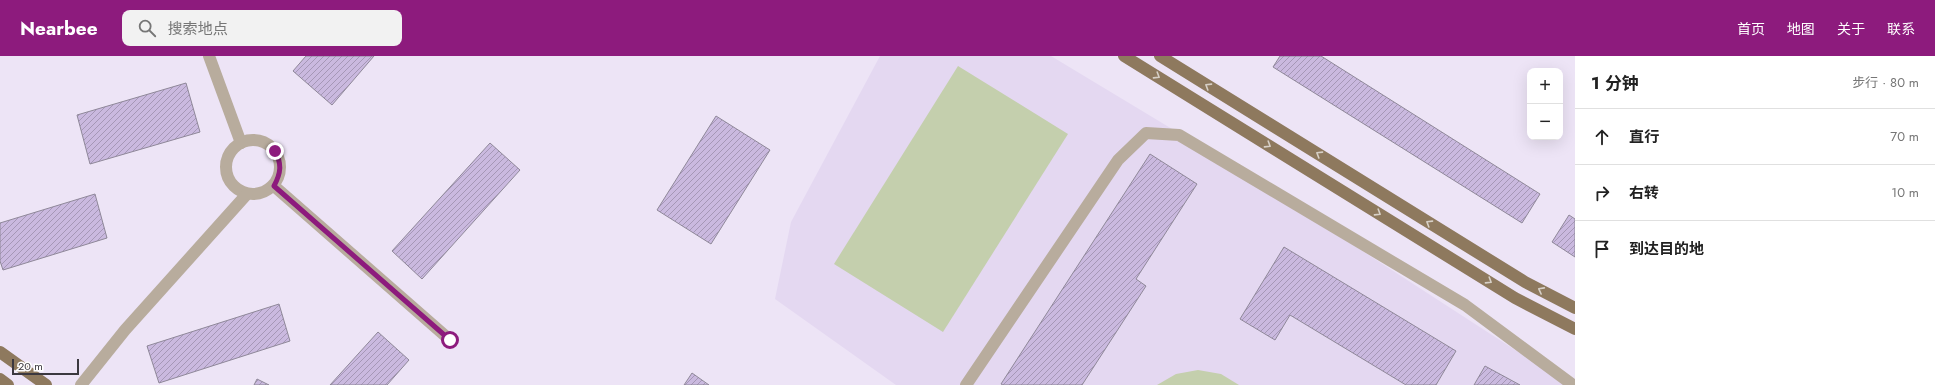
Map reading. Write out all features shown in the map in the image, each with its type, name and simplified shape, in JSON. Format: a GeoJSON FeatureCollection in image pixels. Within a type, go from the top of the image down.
{"type":"FeatureCollection","features":[{"type":"Feature","properties":{"kind":"main road"},"geometry":{"type":"LineString","coordinates":[[1124,56],[1515,298],[1575,329]]}},
{"type":"Feature","properties":{"kind":"main road"},"geometry":{"type":"LineString","coordinates":[[1160,56],[1525,282],[1575,308]]}},
{"type":"Feature","properties":{"kind":"main road"},"geometry":{"type":"LineString","coordinates":[[0,352],[46,385]]}},
{"type":"Feature","properties":{"kind":"main road"},"geometry":{"type":"LineString","coordinates":[[0,379],[8,385]]}},
{"type":"Feature","properties":{"kind":"street"},"geometry":{"type":"LineString","coordinates":[[209,56],[241,143]]}},
{"type":"Feature","properties":{"kind":"street"},"geometry":{"type":"LineString","coordinates":[[966,385],[1118,160],[1146,133],[1179,135],[1186,139],[1465,305],[1573,385]]}},
{"type":"Feature","properties":{"kind":"street"},"geometry":{"type":"LineString","coordinates":[[250,140],[268,144],[280,159],[281,169],[279,178],[274,186],[266,192],[257,195],[247,194],[232,184],[227,175],[226,166],[228,157],[234,149],[241,143],[250,140]]}},
{"type":"Feature","properties":{"kind":"street"},"geometry":{"type":"LineString","coordinates":[[274,186],[450,340]]}},
{"type":"Feature","properties":{"kind":"street"},"geometry":{"type":"LineString","coordinates":[[81,385],[125,330],[247,194]]}},
{"type":"Feature","properties":{"kind":"shaded area"},"geometry":{"type":"Polygon","coordinates":[[[880,56],[1051,56],[1202,147],[1569,385],[896,385],[775,299],[791,222],[880,56]]]}},
{"type":"Feature","properties":{"kind":"green space"},"geometry":{"type":"Polygon","coordinates":[[[958,66],[1068,134],[943,332],[834,264],[958,66]]]}},
{"type":"Feature","properties":{"kind":"green space"},"geometry":{"type":"Polygon","coordinates":[[[1198,370],[1221,374],[1239,385],[1157,385],[1176,374],[1198,370]]]}},
{"type":"Feature","properties":{"kind":"building"},"geometry":{"type":"Polygon","coordinates":[[[306,56],[374,56],[332,105],[293,71],[306,56]]]}},
{"type":"Feature","properties":{"kind":"building"},"geometry":{"type":"Polygon","coordinates":[[[1280,56],[1321,56],[1540,194],[1522,223],[1273,67],[1280,56]]]}},
{"type":"Feature","properties":{"kind":"building"},"geometry":{"type":"Polygon","coordinates":[[[186,83],[200,132],[90,164],[77,115],[186,83]]]}},
{"type":"Feature","properties":{"kind":"building"},"geometry":{"type":"Polygon","coordinates":[[[716,116],[770,150],[711,244],[657,210],[716,116]]]}},
{"type":"Feature","properties":{"kind":"building"},"geometry":{"type":"Polygon","coordinates":[[[490,143],[520,170],[422,279],[392,251],[490,143]]]}},
{"type":"Feature","properties":{"kind":"building"},"geometry":{"type":"Polygon","coordinates":[[[1150,154],[1197,184],[1136,279],[1146,286],[1082,385],[1001,384],[1150,154]]]}},
{"type":"Feature","properties":{"kind":"building"},"geometry":{"type":"Polygon","coordinates":[[[95,194],[107,238],[3,270],[0,261],[0,223],[95,194]]]}},
{"type":"Feature","properties":{"kind":"building"},"geometry":{"type":"Polygon","coordinates":[[[1569,215],[1575,219],[1575,257],[1552,242],[1569,215]]]}},
{"type":"Feature","properties":{"kind":"building"},"geometry":{"type":"Polygon","coordinates":[[[1284,247],[1456,351],[1436,385],[1406,385],[1290,315],[1275,340],[1240,319],[1284,247]]]}},
{"type":"Feature","properties":{"kind":"building"},"geometry":{"type":"Polygon","coordinates":[[[279,304],[290,341],[159,383],[147,346],[279,304]]]}},
{"type":"Feature","properties":{"kind":"building"},"geometry":{"type":"Polygon","coordinates":[[[378,332],[409,360],[387,385],[330,385],[378,332]]]}},
{"type":"Feature","properties":{"kind":"building"},"geometry":{"type":"Polygon","coordinates":[[[1485,366],[1520,385],[1474,385],[1485,366]]]}},
{"type":"Feature","properties":{"kind":"building"},"geometry":{"type":"Polygon","coordinates":[[[692,373],[709,385],[684,385],[692,373]]]}},
{"type":"Feature","properties":{"kind":"building"},"geometry":{"type":"Polygon","coordinates":[[[257,379],[269,385],[254,385],[257,379]]]}},
{"type":"Feature","properties":{"kind":"route"},"geometry":{"type":"LineString","coordinates":[[275,151],[280,159],[281,169],[279,178],[274,186],[450,340]]}}]}
